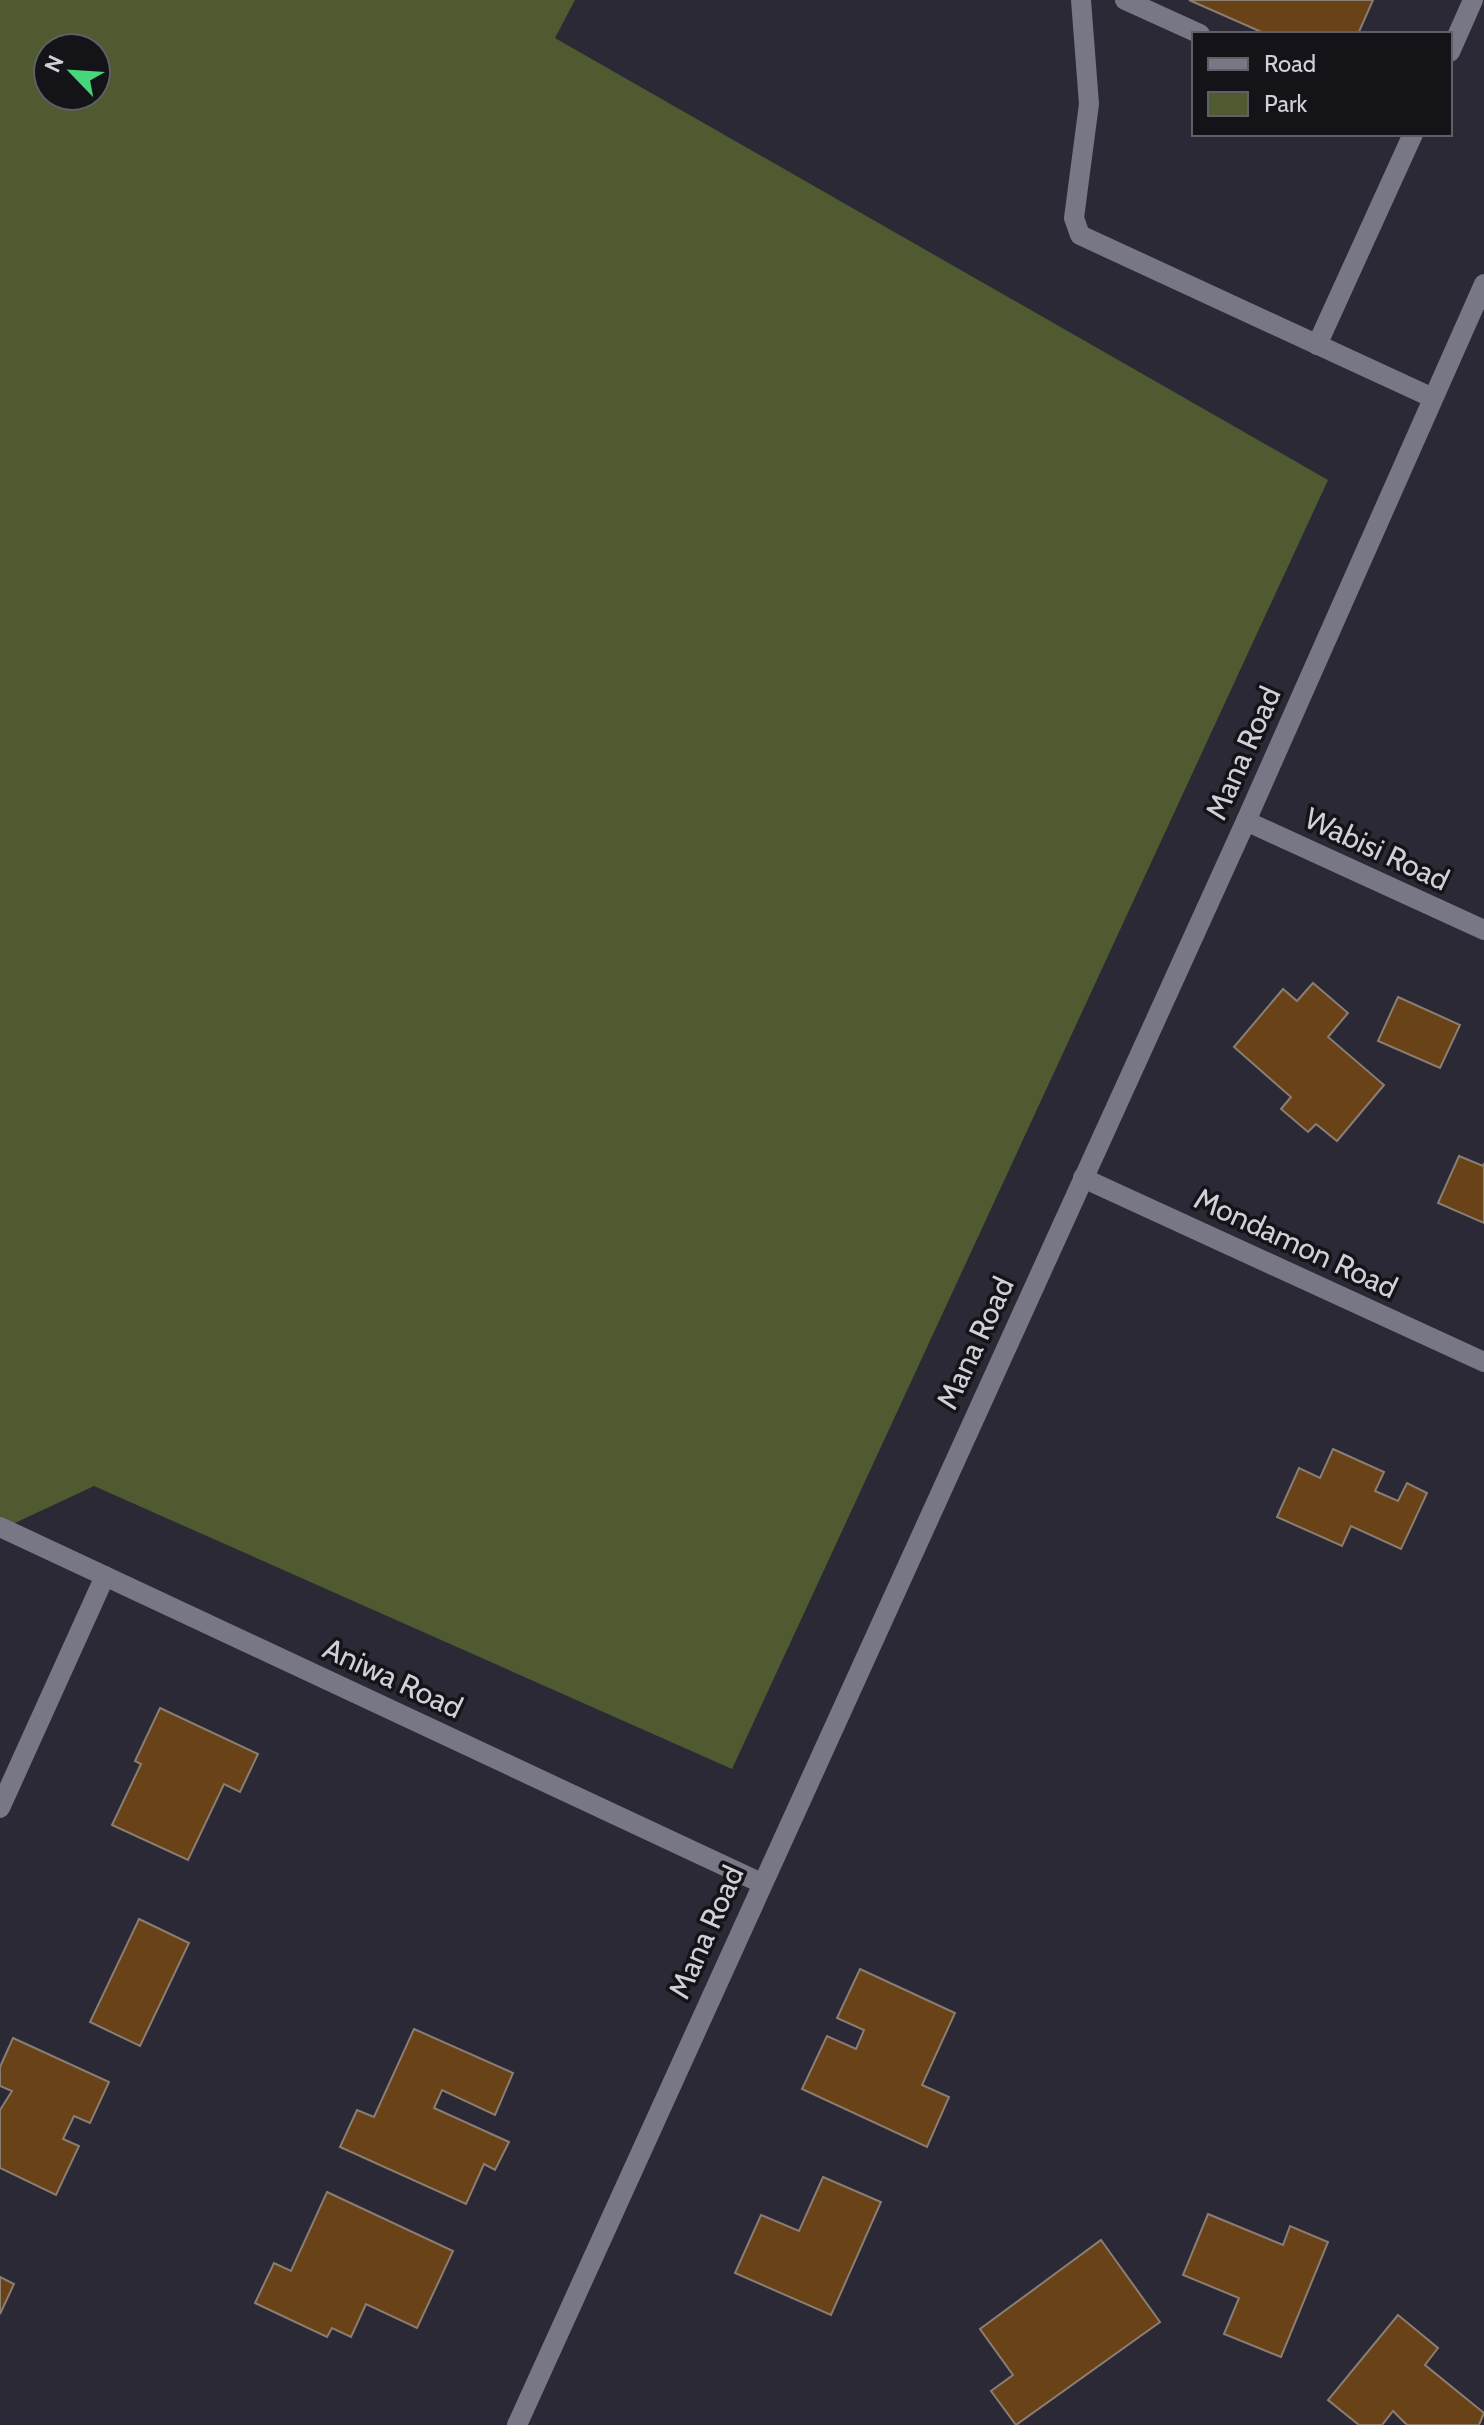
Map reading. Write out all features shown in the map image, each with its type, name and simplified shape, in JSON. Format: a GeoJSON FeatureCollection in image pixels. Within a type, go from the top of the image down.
{"type":"FeatureCollection","features":[{"type":"Feature","properties":{"kind":"street"},"geometry":{"type":"LineString","coordinates":[[1081,0],[1089,104],[1074,218],[1080,235],[1433,398]]}},
{"type":"Feature","properties":{"kind":"street"},"geometry":{"type":"LineString","coordinates":[[1125,0],[1196,32]]}},
{"type":"Feature","properties":{"kind":"street"},"geometry":{"type":"LineString","coordinates":[[1452,47],[1473,0]]}},
{"type":"Feature","properties":{"kind":"street"},"geometry":{"type":"LineString","coordinates":[[1317,345],[1412,136]]}},
{"type":"Feature","properties":{"kind":"street","name":"Mana Road"},"geometry":{"type":"LineString","coordinates":[[517,2425],[1246,821],[1484,284]]}},
{"type":"Feature","properties":{"kind":"street","name":"Wabisi Road"},"geometry":{"type":"LineString","coordinates":[[1246,821],[1484,930]]}},
{"type":"Feature","properties":{"kind":"street","name":"Mondamon Road"},"geometry":{"type":"LineString","coordinates":[[1083,1178],[1484,1362]]}},
{"type":"Feature","properties":{"kind":"street","name":"Aniwa Road"},"geometry":{"type":"LineString","coordinates":[[0,1527],[761,1883]]}},
{"type":"Feature","properties":{"kind":"street"},"geometry":{"type":"LineString","coordinates":[[0,1808],[105,1576]]}},
{"type":"Feature","properties":{"kind":"green space"},"geometry":{"type":"Polygon","coordinates":[[[0,0],[575,0],[555,38],[1328,480],[732,1769],[94,1486],[0,1530],[0,0]]]}},
{"type":"Feature","properties":{"kind":"building"},"geometry":{"type":"Polygon","coordinates":[[[1189,0],[1373,0],[1359,32],[1261,32],[1189,0]]]}},
{"type":"Feature","properties":{"kind":"building"},"geometry":{"type":"Polygon","coordinates":[[[1313,983],[1348,1013],[1328,1037],[1384,1085],[1337,1141],[1316,1124],[1308,1132],[1281,1109],[1291,1097],[1234,1047],[1283,989],[1297,1001],[1313,983]]]}},
{"type":"Feature","properties":{"kind":"building"},"geometry":{"type":"Polygon","coordinates":[[[1398,997],[1460,1025],[1440,1068],[1378,1041],[1398,997]]]}},
{"type":"Feature","properties":{"kind":"building"},"geometry":{"type":"Polygon","coordinates":[[[1459,1156],[1483,1166],[1484,1163],[1484,1223],[1438,1203],[1459,1156]]]}},
{"type":"Feature","properties":{"kind":"building"},"geometry":{"type":"Polygon","coordinates":[[[1333,1449],[1384,1472],[1375,1491],[1398,1501],[1407,1483],[1427,1493],[1401,1549],[1351,1526],[1342,1546],[1277,1517],[1299,1468],[1320,1478],[1333,1449]]]}},
{"type":"Feature","properties":{"kind":"building"},"geometry":{"type":"Polygon","coordinates":[[[160,1708],[258,1754],[240,1792],[224,1784],[188,1860],[112,1825],[141,1764],[135,1761],[160,1708]]]}},
{"type":"Feature","properties":{"kind":"building"},"geometry":{"type":"Polygon","coordinates":[[[139,1919],[189,1943],[140,2046],[90,2022],[139,1919]]]}},
{"type":"Feature","properties":{"kind":"building"},"geometry":{"type":"Polygon","coordinates":[[[860,1969],[955,2013],[922,2085],[949,2097],[927,2147],[802,2089],[827,2036],[856,2049],[864,2030],[837,2018],[860,1969]]]}},
{"type":"Feature","properties":{"kind":"building"},"geometry":{"type":"Polygon","coordinates":[[[414,2029],[513,2073],[495,2115],[442,2090],[434,2108],[509,2142],[495,2170],[484,2164],[466,2204],[340,2147],[357,2110],[374,2117],[414,2029]]]}},
{"type":"Feature","properties":{"kind":"building"},"geometry":{"type":"Polygon","coordinates":[[[13,2038],[109,2082],[90,2123],[74,2116],[63,2139],[79,2146],[56,2195],[0,2168],[0,2110],[12,2091],[0,2086],[0,2067],[13,2038]]]}},
{"type":"Feature","properties":{"kind":"building"},"geometry":{"type":"Polygon","coordinates":[[[823,2177],[881,2202],[831,2315],[735,2273],[761,2215],[799,2231],[823,2177]]]}},
{"type":"Feature","properties":{"kind":"building"},"geometry":{"type":"Polygon","coordinates":[[[327,2192],[453,2251],[417,2328],[366,2304],[351,2337],[332,2328],[327,2337],[255,2303],[274,2263],[291,2271],[327,2192]]]}},
{"type":"Feature","properties":{"kind":"building"},"geometry":{"type":"Polygon","coordinates":[[[1208,2214],[1283,2245],[1290,2226],[1328,2242],[1281,2357],[1224,2334],[1239,2298],[1183,2275],[1208,2214]]]}},
{"type":"Feature","properties":{"kind":"building"},"geometry":{"type":"Polygon","coordinates":[[[1101,2240],[1160,2322],[1016,2425],[991,2391],[1013,2375],[980,2329],[1101,2240]]]}},
{"type":"Feature","properties":{"kind":"building"},"geometry":{"type":"Polygon","coordinates":[[[0,2277],[14,2284],[0,2314],[0,2277]]]}},
{"type":"Feature","properties":{"kind":"building"},"geometry":{"type":"Polygon","coordinates":[[[1398,2315],[1438,2348],[1425,2365],[1484,2413],[1479,2425],[1407,2425],[1393,2411],[1382,2425],[1359,2425],[1328,2400],[1398,2315]]]}}]}
